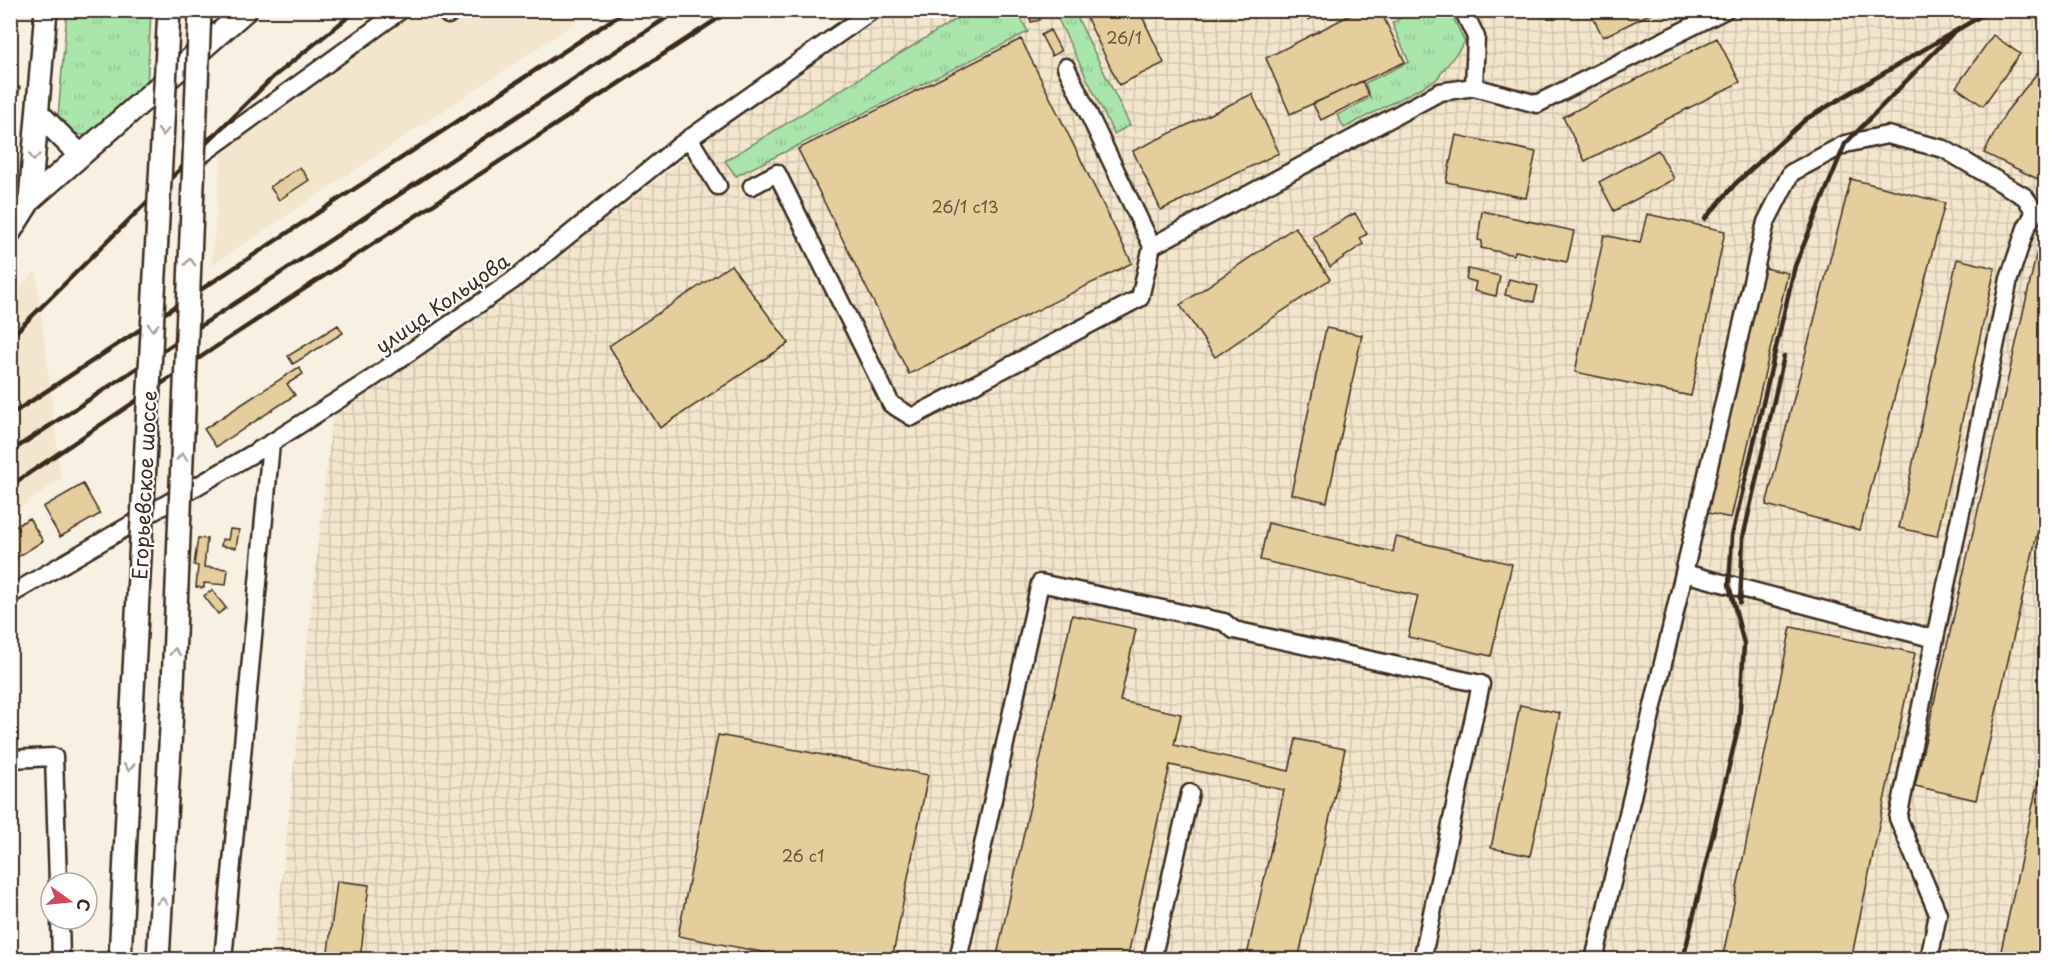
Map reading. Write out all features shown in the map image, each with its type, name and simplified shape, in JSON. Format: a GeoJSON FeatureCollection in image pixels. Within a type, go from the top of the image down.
{"type":"FeatureCollection","features":[{"type":"Feature","properties":{"kind":"main road"},"geometry":{"type":"LineString","coordinates":[[30,200],[46,10]]}},
{"type":"Feature","properties":{"kind":"main road","name":"Егорьевское шоссе"},"geometry":{"type":"LineString","coordinates":[[120,960],[169,10]]}},
{"type":"Feature","properties":{"kind":"main road","name":"Егорьевское шоссе"},"geometry":{"type":"LineString","coordinates":[[158,960],[172,710],[200,10]]}},
{"type":"Feature","properties":{"kind":"main road"},"geometry":{"type":"LineString","coordinates":[[10,232],[30,200],[246,10]]}},
{"type":"Feature","properties":{"kind":"main road"},"geometry":{"type":"LineString","coordinates":[[38,113],[80,155]]}},
{"type":"Feature","properties":{"kind":"street"},"geometry":{"type":"LineString","coordinates":[[194,160],[401,10]]}},
{"type":"Feature","properties":{"kind":"street","name":"улица Кольцова"},"geometry":{"type":"LineString","coordinates":[[10,595],[271,443],[371,379],[512,281],[689,138],[873,10]]}},
{"type":"Feature","properties":{"kind":"street"},"geometry":{"type":"LineString","coordinates":[[1463,10],[1476,37],[1474,87]]}},
{"type":"Feature","properties":{"kind":"street"},"geometry":{"type":"LineString","coordinates":[[1152,246],[1440,92],[1474,87],[1537,104],[1725,10]]}},
{"type":"Feature","properties":{"kind":"street"},"geometry":{"type":"LineString","coordinates":[[752,186],[777,173],[891,404],[912,417],[1140,298],[1152,246],[1066,67]]}},
{"type":"Feature","properties":{"kind":"street"},"geometry":{"type":"LineString","coordinates":[[1594,960],[1766,222],[1791,173],[1845,144],[1887,135],[1944,149],[2025,197],[2040,211],[2026,228],[2009,279],[1898,818],[1938,914],[1929,960]]}},
{"type":"Feature","properties":{"kind":"street"},"geometry":{"type":"LineString","coordinates":[[689,138],[718,186]]}},
{"type":"Feature","properties":{"kind":"street"},"geometry":{"type":"LineString","coordinates":[[223,960],[271,443]]}},
{"type":"Feature","properties":{"kind":"street"},"geometry":{"type":"LineString","coordinates":[[1684,573],[1935,639]]}},
{"type":"Feature","properties":{"kind":"street"},"geometry":{"type":"LineString","coordinates":[[958,960],[1040,582],[1224,622],[1234,630],[1481,684],[1422,960]]}},
{"type":"Feature","properties":{"kind":"street"},"geometry":{"type":"LineString","coordinates":[[10,759],[54,758],[58,871]]}},
{"type":"Feature","properties":{"kind":"street"},"geometry":{"type":"LineString","coordinates":[[1152,960],[1190,793]]}},
{"type":"Feature","properties":{"kind":"street"},"geometry":{"type":"LineString","coordinates":[[60,931],[61,960]]}},
{"type":"Feature","properties":{"kind":"shaded area"},"geometry":{"type":"Polygon","coordinates":[[[381,11],[593,11],[211,266],[224,131],[381,11]]]}},
{"type":"Feature","properties":{"kind":"shaded area"},"geometry":{"type":"Polygon","coordinates":[[[890,11],[2045,11],[2045,959],[273,960],[332,418],[497,305],[706,141],[890,11]]]}},
{"type":"Feature","properties":{"kind":"shaded area"},"geometry":{"type":"Polygon","coordinates":[[[36,271],[61,479],[11,514],[11,296],[36,271]]]}},
{"type":"Feature","properties":{"kind":"green space"},"geometry":{"type":"Polygon","coordinates":[[[971,10],[1017,11],[1028,32],[736,176],[725,161],[971,10]]]}},
{"type":"Feature","properties":{"kind":"green space"},"geometry":{"type":"Polygon","coordinates":[[[1062,10],[1074,11],[1130,125],[1114,134],[1055,13],[1062,10]]]}},
{"type":"Feature","properties":{"kind":"green space"},"geometry":{"type":"Polygon","coordinates":[[[67,11],[151,11],[147,88],[92,136],[72,131],[58,117],[67,11]]]}},
{"type":"Feature","properties":{"kind":"green space"},"geometry":{"type":"Polygon","coordinates":[[[1413,11],[1450,11],[1465,42],[1436,80],[1344,128],[1337,115],[1370,98],[1365,83],[1409,62],[1392,23],[1413,11]]]}},
{"type":"Feature","properties":{"kind":"building"},"geometry":{"type":"Polygon","coordinates":[[[1083,10],[1139,10],[1164,63],[1119,85],[1083,10]]]}},
{"type":"Feature","properties":{"kind":"building"},"geometry":{"type":"Polygon","coordinates":[[[1303,10],[1322,10],[1323,13],[1308,20],[1303,10]]]}},
{"type":"Feature","properties":{"kind":"building"},"geometry":{"type":"Polygon","coordinates":[[[1360,10],[1380,10],[1405,62],[1290,114],[1266,58],[1360,10]]]}},
{"type":"Feature","properties":{"kind":"building"},"geometry":{"type":"Polygon","coordinates":[[[1550,10],[1565,10],[1553,17],[1550,10]]]}},
{"type":"Feature","properties":{"kind":"building"},"geometry":{"type":"Polygon","coordinates":[[[1589,10],[1658,10],[1603,37],[1589,10]]]}},
{"type":"Feature","properties":{"kind":"building"},"geometry":{"type":"Polygon","coordinates":[[[1039,15],[1040,20],[1031,22],[1030,17],[1039,15]]]}},
{"type":"Feature","properties":{"kind":"building"},"geometry":{"type":"Polygon","coordinates":[[[1050,30],[1061,51],[1052,56],[1041,35],[1050,30]]]}},
{"type":"Feature","properties":{"kind":"building"},"geometry":{"type":"Polygon","coordinates":[[[1993,35],[2020,54],[1983,106],[1956,87],[1993,35]]]}},
{"type":"Feature","properties":{"kind":"building"},"geometry":{"type":"Polygon","coordinates":[[[1717,38],[1740,82],[1585,161],[1563,117],[1717,38]]]}},
{"type":"Feature","properties":{"kind":"building"},"geometry":{"type":"Polygon","coordinates":[[[1021,39],[1132,263],[909,374],[798,149],[1021,39]]]}},
{"type":"Feature","properties":{"kind":"building"},"geometry":{"type":"Polygon","coordinates":[[[2046,62],[2046,183],[1984,153],[2006,112],[2046,62]]]}},
{"type":"Feature","properties":{"kind":"building"},"geometry":{"type":"Polygon","coordinates":[[[1362,81],[1369,96],[1321,120],[1313,104],[1362,81]]]}},
{"type":"Feature","properties":{"kind":"building"},"geometry":{"type":"Polygon","coordinates":[[[10,85],[20,87],[10,141],[10,85]]]}},
{"type":"Feature","properties":{"kind":"building"},"geometry":{"type":"Polygon","coordinates":[[[1252,94],[1279,153],[1161,210],[1133,151],[1252,94]]]}},
{"type":"Feature","properties":{"kind":"building"},"geometry":{"type":"Polygon","coordinates":[[[1456,135],[1536,152],[1526,198],[1446,182],[1456,135]]]}},
{"type":"Feature","properties":{"kind":"building"},"geometry":{"type":"Polygon","coordinates":[[[1658,150],[1674,179],[1614,211],[1599,182],[1658,150]]]}},
{"type":"Feature","properties":{"kind":"building"},"geometry":{"type":"Polygon","coordinates":[[[300,167],[309,180],[279,200],[270,187],[300,167]]]}},
{"type":"Feature","properties":{"kind":"building"},"geometry":{"type":"Polygon","coordinates":[[[1851,179],[1945,203],[1860,530],[1766,505],[1851,179]]]}},
{"type":"Feature","properties":{"kind":"building"},"geometry":{"type":"Polygon","coordinates":[[[1482,211],[1574,231],[1567,262],[1515,251],[1514,255],[1481,248],[1482,241],[1478,240],[1482,211]]]}},
{"type":"Feature","properties":{"kind":"building"},"geometry":{"type":"Polygon","coordinates":[[[1355,213],[1367,234],[1360,238],[1363,244],[1330,267],[1313,237],[1355,213]]]}},
{"type":"Feature","properties":{"kind":"building"},"geometry":{"type":"Polygon","coordinates":[[[1647,214],[1725,231],[1691,396],[1575,372],[1604,235],[1640,243],[1647,214]]]}},
{"type":"Feature","properties":{"kind":"building"},"geometry":{"type":"Polygon","coordinates":[[[1295,227],[1330,279],[1215,357],[1180,305],[1295,227]]]}},
{"type":"Feature","properties":{"kind":"building"},"geometry":{"type":"Polygon","coordinates":[[[2041,234],[2046,235],[2046,495],[1976,800],[1915,786],[2041,234]]]}},
{"type":"Feature","properties":{"kind":"building"},"geometry":{"type":"Polygon","coordinates":[[[1957,259],[1995,268],[1937,536],[1899,528],[1957,259]]]}},
{"type":"Feature","properties":{"kind":"building"},"geometry":{"type":"Polygon","coordinates":[[[731,265],[789,343],[660,428],[609,346],[731,265]]]}},
{"type":"Feature","properties":{"kind":"building"},"geometry":{"type":"Polygon","coordinates":[[[1760,267],[1788,273],[1731,518],[1704,512],[1760,267]]]}},
{"type":"Feature","properties":{"kind":"building"},"geometry":{"type":"Polygon","coordinates":[[[1468,269],[1500,276],[1496,296],[1474,291],[1476,282],[1466,279],[1468,269]]]}},
{"type":"Feature","properties":{"kind":"building"},"geometry":{"type":"Polygon","coordinates":[[[1509,279],[1538,286],[1534,302],[1505,295],[1509,279]]]}},
{"type":"Feature","properties":{"kind":"building"},"geometry":{"type":"Polygon","coordinates":[[[338,325],[343,333],[293,364],[288,356],[338,325]]]}},
{"type":"Feature","properties":{"kind":"building"},"geometry":{"type":"Polygon","coordinates":[[[1326,328],[1362,335],[1327,502],[1291,494],[1326,328]]]}},
{"type":"Feature","properties":{"kind":"building"},"geometry":{"type":"Polygon","coordinates":[[[299,367],[303,374],[287,384],[295,395],[216,447],[204,429],[299,367]]]}},
{"type":"Feature","properties":{"kind":"building"},"geometry":{"type":"Polygon","coordinates":[[[83,484],[100,514],[60,537],[43,507],[83,484]]]}},
{"type":"Feature","properties":{"kind":"building"},"geometry":{"type":"Polygon","coordinates":[[[29,518],[43,541],[10,562],[10,530],[29,518]]]}},
{"type":"Feature","properties":{"kind":"building"},"geometry":{"type":"Polygon","coordinates":[[[1268,523],[1393,552],[1396,537],[1512,564],[1491,656],[1408,637],[1418,596],[1260,560],[1268,523]]]}},
{"type":"Feature","properties":{"kind":"building"},"geometry":{"type":"Polygon","coordinates":[[[230,529],[239,530],[236,548],[221,546],[222,539],[228,540],[230,529]]]}},
{"type":"Feature","properties":{"kind":"building"},"geometry":{"type":"Polygon","coordinates":[[[198,538],[207,539],[204,567],[228,569],[226,585],[204,583],[204,588],[196,587],[198,566],[194,565],[198,538]]]}},
{"type":"Feature","properties":{"kind":"building"},"geometry":{"type":"Polygon","coordinates":[[[212,590],[226,608],[218,614],[204,596],[212,590]]]}},
{"type":"Feature","properties":{"kind":"building"},"geometry":{"type":"Polygon","coordinates":[[[1072,615],[1136,629],[1120,701],[1181,714],[1174,745],[1289,771],[1296,739],[1345,749],[1298,960],[1246,960],[1284,790],[1170,765],[1127,960],[996,960],[1072,615]]]}},
{"type":"Feature","properties":{"kind":"building"},"geometry":{"type":"Polygon","coordinates":[[[1791,627],[1915,653],[1851,960],[1722,960],[1791,627]]]}},
{"type":"Feature","properties":{"kind":"building"},"geometry":{"type":"Polygon","coordinates":[[[1520,705],[1560,713],[1530,856],[1491,848],[1520,705]]]}},
{"type":"Feature","properties":{"kind":"building"},"geometry":{"type":"Polygon","coordinates":[[[718,735],[928,775],[892,960],[803,960],[678,936],[718,735]]]}},
{"type":"Feature","properties":{"kind":"building"},"geometry":{"type":"Polygon","coordinates":[[[2040,772],[2046,773],[2046,960],[1999,960],[2040,772]]]}},
{"type":"Feature","properties":{"kind":"building"},"geometry":{"type":"Polygon","coordinates":[[[337,881],[369,885],[360,960],[327,960],[337,881]]]}},
{"type":"Feature","properties":{"kind":"building"},"geometry":{"type":"Polygon","coordinates":[[[1480,951],[1520,960],[1478,960],[1480,951]]]}},
{"type":"Feature","properties":{"kind":"railway"},"geometry":{"type":"LineString","coordinates":[[10,338],[273,77],[357,10]]}},
{"type":"Feature","properties":{"kind":"railway"},"geometry":{"type":"LineString","coordinates":[[10,415],[627,10]]}},
{"type":"Feature","properties":{"kind":"railway"},"geometry":{"type":"LineString","coordinates":[[10,452],[678,10]]}},
{"type":"Feature","properties":{"kind":"railway"},"geometry":{"type":"LineString","coordinates":[[10,486],[229,338],[731,10]]}},
{"type":"Feature","properties":{"kind":"railway"},"geometry":{"type":"LineString","coordinates":[[1705,219],[1735,184],[1806,119],[1991,10]]}},
{"type":"Feature","properties":{"kind":"railway"},"geometry":{"type":"LineString","coordinates":[[1683,960],[1739,724],[1744,644],[1729,585],[1732,536],[1795,266],[1845,144],[1952,34]]}},
{"type":"Feature","properties":{"kind":"railway"},"geometry":{"type":"LineString","coordinates":[[1740,603],[1743,538],[1784,356]]}}]}
